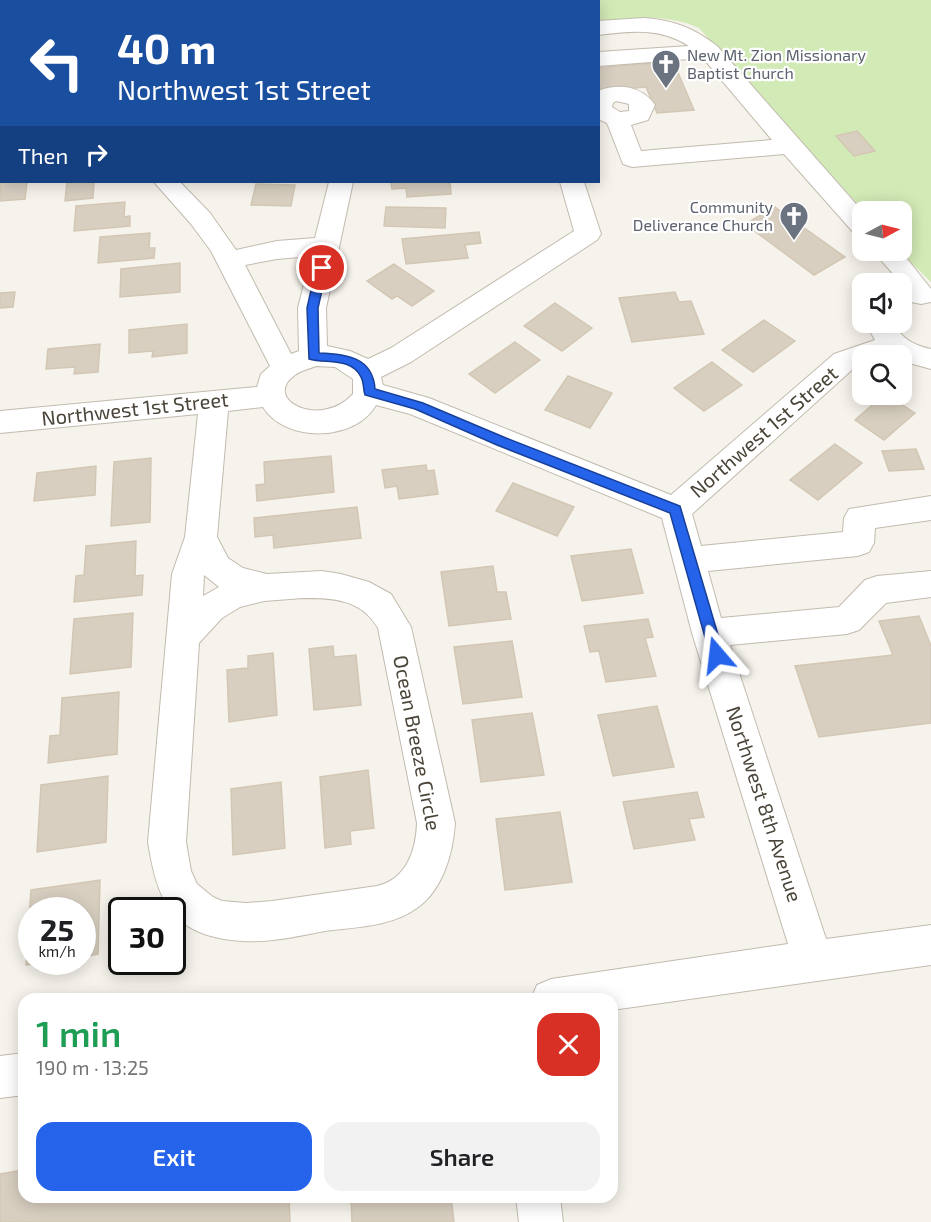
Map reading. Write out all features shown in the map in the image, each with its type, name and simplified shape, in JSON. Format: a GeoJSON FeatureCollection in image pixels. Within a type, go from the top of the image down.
{"type":"FeatureCollection","features":[{"type":"Feature","properties":{"kind":"street"},"geometry":{"type":"LineString","coordinates":[[600,27],[652,24],[692,36],[709,51],[852,215]]}},
{"type":"Feature","properties":{"kind":"street"},"geometry":{"type":"LineString","coordinates":[[600,59],[709,51]]}},
{"type":"Feature","properties":{"kind":"street"},"geometry":{"type":"LineString","coordinates":[[605,112],[632,159],[790,146]]}},
{"type":"Feature","properties":{"kind":"street"},"geometry":{"type":"LineString","coordinates":[[167,183],[194,207],[230,261],[272,348],[285,367]]}},
{"type":"Feature","properties":{"kind":"street"},"geometry":{"type":"LineString","coordinates":[[313,356],[312,308],[341,183]]}},
{"type":"Feature","properties":{"kind":"street"},"geometry":{"type":"LineString","coordinates":[[367,382],[401,355],[588,234],[573,183]]}},
{"type":"Feature","properties":{"kind":"street"},"geometry":{"type":"LineString","coordinates":[[230,261],[256,252],[326,247]]}},
{"type":"Feature","properties":{"kind":"street"},"geometry":{"type":"LineString","coordinates":[[895,261],[905,272],[918,296]]}},
{"type":"Feature","properties":{"kind":"street"},"geometry":{"type":"LineString","coordinates":[[886,333],[904,352],[931,359]]}},
{"type":"Feature","properties":{"kind":"street","name":"Northwest 1st Street"},"geometry":{"type":"LineString","coordinates":[[367,382],[501,441],[675,510],[844,362],[886,333]]}},
{"type":"Feature","properties":{"kind":"street"},"geometry":{"type":"LineString","coordinates":[[313,356],[342,358],[360,366],[367,382],[363,404],[351,413],[330,421],[313,422],[293,419],[282,414],[275,407],[270,396],[272,380],[285,367],[313,356]]}},
{"type":"Feature","properties":{"kind":"street","name":"Northwest 1st Street"},"geometry":{"type":"LineString","coordinates":[[0,422],[270,396]]}},
{"type":"Feature","properties":{"kind":"street","name":"Ocean Breeze Circle"},"geometry":{"type":"LineString","coordinates":[[183,639],[198,620],[214,606],[231,596],[269,588],[310,585],[350,587],[373,599],[384,609],[394,627],[436,823],[436,841],[427,865],[418,881],[401,897],[380,903],[264,922],[232,923],[210,918],[191,905],[177,889],[168,864],[167,842],[188,574],[201,537],[214,401]]}},
{"type":"Feature","properties":{"kind":"street"},"geometry":{"type":"LineString","coordinates":[[877,590],[858,543],[860,518],[931,508]]}},
{"type":"Feature","properties":{"kind":"street","name":"Northwest 8th Avenue"},"geometry":{"type":"LineString","coordinates":[[675,510],[709,633],[813,960]]}},
{"type":"Feature","properties":{"kind":"street","name":"Ocean Breeze Circle"},"geometry":{"type":"LineString","coordinates":[[201,537],[211,561],[223,574],[243,583],[269,588]]}},
{"type":"Feature","properties":{"kind":"street"},"geometry":{"type":"LineString","coordinates":[[689,560],[858,543]]}},
{"type":"Feature","properties":{"kind":"street"},"geometry":{"type":"LineString","coordinates":[[709,633],[848,620],[877,590],[931,584]]}},
{"type":"Feature","properties":{"kind":"street"},"geometry":{"type":"LineString","coordinates":[[591,993],[931,945]]}},
{"type":"Feature","properties":{"kind":"street"},"geometry":{"type":"LineString","coordinates":[[0,1077],[18,1075]]}},
{"type":"Feature","properties":{"kind":"street"},"geometry":{"type":"LineString","coordinates":[[539,1203],[541,1222]]}},
{"type":"Feature","properties":{"kind":"green space"},"geometry":{"type":"Polygon","coordinates":[[[600,0],[931,0],[931,282],[909,261],[912,261],[912,201],[855,201],[699,28],[662,18],[600,21],[600,0]]]}},
{"type":"Feature","properties":{"kind":"building","name":"New Mt. Zion Missionary Baptist Church"},"geometry":{"type":"Polygon","coordinates":[[[673,61],[694,110],[657,113],[646,87],[600,91],[600,68],[673,61]]]}},
{"type":"Feature","properties":{"kind":"building"},"geometry":{"type":"Polygon","coordinates":[[[857,131],[875,151],[854,156],[836,136],[857,131]]]}},
{"type":"Feature","properties":{"kind":"building"},"geometry":{"type":"Polygon","coordinates":[[[1,183],[27,183],[25,199],[1,201],[1,183]]]}},
{"type":"Feature","properties":{"kind":"building"},"geometry":{"type":"Polygon","coordinates":[[[67,183],[94,183],[93,198],[65,201],[67,183]]]}},
{"type":"Feature","properties":{"kind":"building"},"geometry":{"type":"Polygon","coordinates":[[[391,183],[450,183],[451,194],[407,197],[406,188],[392,189],[391,183]]]}},
{"type":"Feature","properties":{"kind":"building"},"geometry":{"type":"Polygon","coordinates":[[[256,184],[295,185],[291,206],[251,205],[256,184]]]}},
{"type":"Feature","properties":{"kind":"building"},"geometry":{"type":"Polygon","coordinates":[[[125,202],[124,217],[130,216],[130,226],[74,231],[76,206],[125,202]]]}},
{"type":"Feature","properties":{"kind":"building"},"geometry":{"type":"Polygon","coordinates":[[[386,207],[446,208],[445,228],[384,226],[386,207]]]}},
{"type":"Feature","properties":{"kind":"building","name":"Community Deliverance Church"},"geometry":{"type":"Polygon","coordinates":[[[775,207],[845,257],[814,275],[745,224],[775,207]]]}},
{"type":"Feature","properties":{"kind":"building"},"geometry":{"type":"Polygon","coordinates":[[[479,232],[481,243],[465,245],[468,258],[406,264],[402,239],[479,232]]]}},
{"type":"Feature","properties":{"kind":"building"},"geometry":{"type":"Polygon","coordinates":[[[150,233],[149,248],[155,248],[154,258],[98,263],[100,237],[150,233]]]}},
{"type":"Feature","properties":{"kind":"building"},"geometry":{"type":"Polygon","coordinates":[[[180,263],[180,292],[120,297],[121,269],[180,263]]]}},
{"type":"Feature","properties":{"kind":"building"},"geometry":{"type":"Polygon","coordinates":[[[394,264],[434,291],[412,306],[397,296],[392,299],[367,281],[394,264]]]}},
{"type":"Feature","properties":{"kind":"building"},"geometry":{"type":"Polygon","coordinates":[[[15,292],[13,307],[0,308],[0,293],[15,292]]]}},
{"type":"Feature","properties":{"kind":"building"},"geometry":{"type":"Polygon","coordinates":[[[675,292],[679,302],[691,301],[704,334],[632,342],[619,298],[675,292]]]}},
{"type":"Feature","properties":{"kind":"building"},"geometry":{"type":"Polygon","coordinates":[[[555,303],[592,328],[562,351],[524,326],[555,303]]]}},
{"type":"Feature","properties":{"kind":"building"},"geometry":{"type":"Polygon","coordinates":[[[764,320],[795,341],[753,372],[722,350],[764,320]]]}},
{"type":"Feature","properties":{"kind":"building"},"geometry":{"type":"Polygon","coordinates":[[[187,324],[187,353],[152,357],[153,351],[129,353],[129,330],[187,324]]]}},
{"type":"Feature","properties":{"kind":"building"},"geometry":{"type":"Polygon","coordinates":[[[515,342],[540,360],[495,393],[469,374],[515,342]]]}},
{"type":"Feature","properties":{"kind":"building"},"geometry":{"type":"Polygon","coordinates":[[[100,344],[98,372],[74,374],[75,367],[46,369],[48,349],[100,344]]]}},
{"type":"Feature","properties":{"kind":"building"},"geometry":{"type":"Polygon","coordinates":[[[712,362],[742,385],[704,411],[674,388],[712,362]]]}},
{"type":"Feature","properties":{"kind":"building"},"geometry":{"type":"Polygon","coordinates":[[[568,376],[612,393],[590,428],[545,410],[568,376]]]}},
{"type":"Feature","properties":{"kind":"building"},"geometry":{"type":"Polygon","coordinates":[[[872,405],[902,405],[915,413],[884,440],[855,420],[872,405]]]}},
{"type":"Feature","properties":{"kind":"building"},"geometry":{"type":"Polygon","coordinates":[[[835,444],[862,463],[818,500],[790,480],[835,444]]]}},
{"type":"Feature","properties":{"kind":"building"},"geometry":{"type":"Polygon","coordinates":[[[916,449],[924,469],[889,471],[882,451],[916,449]]]}},
{"type":"Feature","properties":{"kind":"building"},"geometry":{"type":"Polygon","coordinates":[[[331,456],[334,492],[257,501],[256,485],[265,484],[264,462],[331,456]]]}},
{"type":"Feature","properties":{"kind":"building"},"geometry":{"type":"Polygon","coordinates":[[[151,458],[150,522],[111,526],[114,462],[151,458]]]}},
{"type":"Feature","properties":{"kind":"building"},"geometry":{"type":"Polygon","coordinates":[[[426,465],[427,471],[434,470],[438,494],[399,499],[397,486],[385,488],[382,470],[426,465]]]}},
{"type":"Feature","properties":{"kind":"building"},"geometry":{"type":"Polygon","coordinates":[[[96,466],[95,495],[34,501],[37,473],[96,466]]]}},
{"type":"Feature","properties":{"kind":"building"},"geometry":{"type":"Polygon","coordinates":[[[513,483],[574,507],[557,536],[496,511],[513,483]]]}},
{"type":"Feature","properties":{"kind":"building"},"geometry":{"type":"Polygon","coordinates":[[[357,507],[361,538],[274,548],[273,535],[255,537],[254,518],[357,507]]]}},
{"type":"Feature","properties":{"kind":"building"},"geometry":{"type":"Polygon","coordinates":[[[136,541],[135,576],[143,575],[142,595],[74,602],[76,576],[84,575],[86,546],[136,541]]]}},
{"type":"Feature","properties":{"kind":"building"},"geometry":{"type":"Polygon","coordinates":[[[631,549],[643,593],[582,601],[571,556],[631,549]]]}},
{"type":"Feature","properties":{"kind":"building"},"geometry":{"type":"Polygon","coordinates":[[[493,566],[497,592],[506,592],[511,619],[449,626],[441,572],[493,566]]]}},
{"type":"Feature","properties":{"kind":"building"},"geometry":{"type":"Polygon","coordinates":[[[133,613],[131,667],[70,674],[74,619],[133,613]]]}},
{"type":"Feature","properties":{"kind":"building"},"geometry":{"type":"Polygon","coordinates":[[[919,616],[931,646],[931,723],[819,737],[795,666],[893,655],[879,621],[919,616]]]}},
{"type":"Feature","properties":{"kind":"building"},"geometry":{"type":"Polygon","coordinates":[[[648,619],[653,637],[645,638],[656,676],[606,682],[599,651],[590,652],[584,626],[648,619]]]}},
{"type":"Feature","properties":{"kind":"building"},"geometry":{"type":"Polygon","coordinates":[[[512,641],[522,697],[463,704],[454,647],[512,641]]]}},
{"type":"Feature","properties":{"kind":"building"},"geometry":{"type":"Polygon","coordinates":[[[333,646],[334,657],[356,655],[361,705],[314,710],[309,649],[333,646]]]}},
{"type":"Feature","properties":{"kind":"building"},"geometry":{"type":"Polygon","coordinates":[[[273,653],[277,715],[229,722],[227,670],[248,668],[248,656],[273,653]]]}},
{"type":"Feature","properties":{"kind":"building"},"geometry":{"type":"Polygon","coordinates":[[[119,692],[117,754],[48,763],[50,736],[60,735],[62,698],[119,692]]]}},
{"type":"Feature","properties":{"kind":"building"},"geometry":{"type":"Polygon","coordinates":[[[657,706],[674,767],[613,776],[598,715],[657,706]]]}},
{"type":"Feature","properties":{"kind":"building"},"geometry":{"type":"Polygon","coordinates":[[[532,713],[544,775],[481,782],[472,720],[532,713]]]}},
{"type":"Feature","properties":{"kind":"building"},"geometry":{"type":"Polygon","coordinates":[[[368,770],[374,828],[350,831],[351,844],[325,848],[320,777],[368,770]]]}},
{"type":"Feature","properties":{"kind":"building"},"geometry":{"type":"Polygon","coordinates":[[[108,776],[106,842],[37,852],[41,785],[108,776]]]}},
{"type":"Feature","properties":{"kind":"building"},"geometry":{"type":"Polygon","coordinates":[[[281,782],[285,848],[233,855],[231,789],[281,782]]]}},
{"type":"Feature","properties":{"kind":"building"},"geometry":{"type":"Polygon","coordinates":[[[697,792],[704,817],[689,819],[695,840],[634,849],[623,802],[697,792]]]}},
{"type":"Feature","properties":{"kind":"building"},"geometry":{"type":"Polygon","coordinates":[[[560,812],[572,882],[505,890],[496,819],[560,812]]]}},
{"type":"Feature","properties":{"kind":"building"},"geometry":{"type":"Polygon","coordinates":[[[100,880],[98,954],[96,954],[96,897],[31,897],[31,890],[100,880]]]}},
{"type":"Feature","properties":{"kind":"building"},"geometry":{"type":"Polygon","coordinates":[[[18,1171],[18,1203],[289,1203],[290,1222],[0,1222],[0,1174],[18,1171]]]}},
{"type":"Feature","properties":{"kind":"building"},"geometry":{"type":"Polygon","coordinates":[[[351,1203],[452,1203],[454,1222],[352,1222],[351,1203]]]}},
{"type":"Feature","properties":{"kind":"place","name":"New Mt. Zion Missionary Baptist Church"},"geometry":{"type":"Point","coordinates":[666,90]}},
{"type":"Feature","properties":{"kind":"place","name":"Community Deliverance Church"},"geometry":{"type":"Point","coordinates":[794,242]}},
{"type":"Feature","properties":{"kind":"route"},"geometry":{"type":"LineString","coordinates":[[322,268],[312,308],[313,356],[342,358],[360,366],[368,377],[369,392],[419,406],[675,510],[717,655]]}}]}
